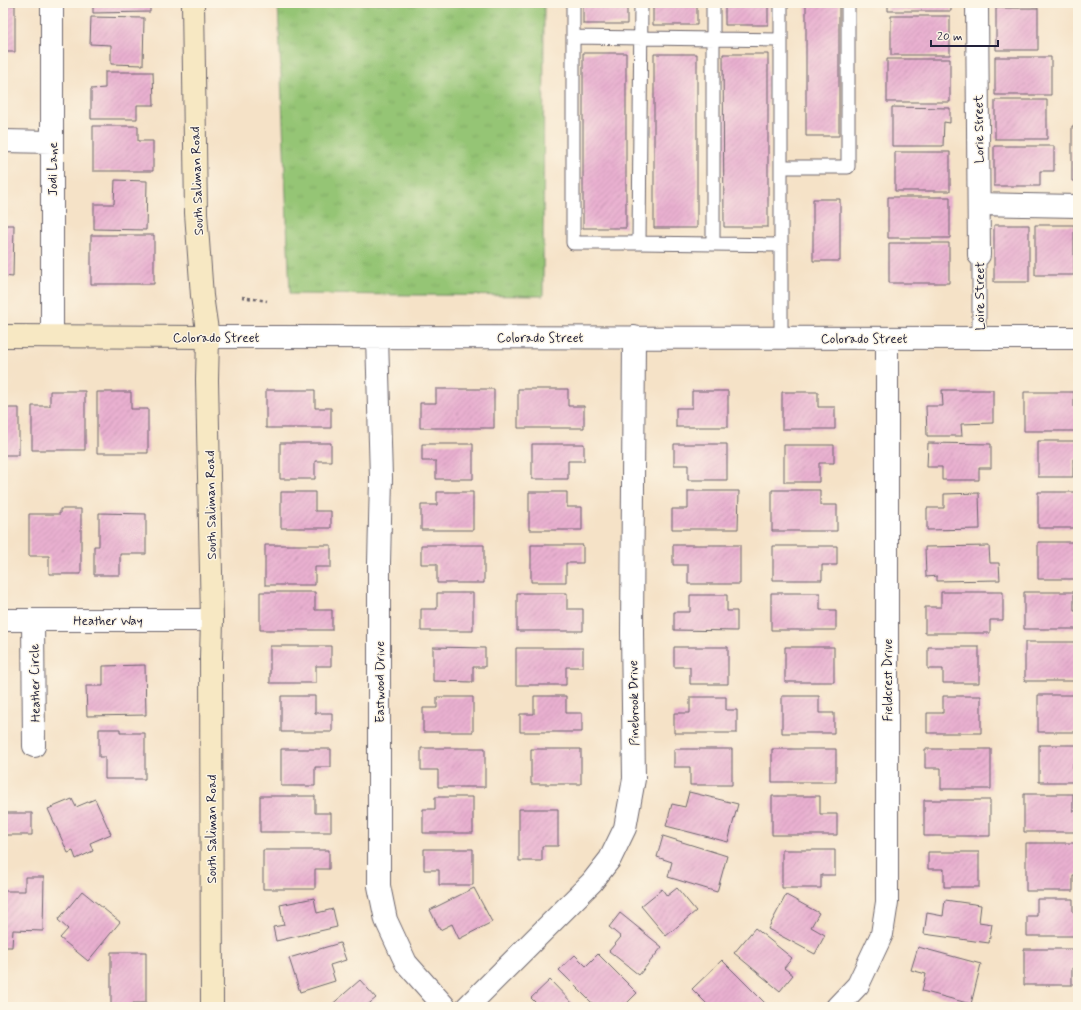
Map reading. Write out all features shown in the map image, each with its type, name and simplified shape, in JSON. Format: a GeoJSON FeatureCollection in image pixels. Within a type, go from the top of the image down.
{"type":"FeatureCollection","features":[{"type":"Feature","properties":{"kind":"street","name":"Jodi Lane"},"geometry":{"type":"LineString","coordinates":[[52,3],[52,336]]}},
{"type":"Feature","properties":{"kind":"street","name":"South Saliman Road"},"geometry":{"type":"LineString","coordinates":[[193,3],[196,213],[202,296],[208,337],[207,380],[212,620],[212,1007]]}},
{"type":"Feature","properties":{"kind":"street","name":"Lorie Street"},"geometry":{"type":"LineString","coordinates":[[977,3],[979,255]]}},
{"type":"Feature","properties":{"kind":"street"},"geometry":{"type":"LineString","coordinates":[[3,141],[52,142]]}},
{"type":"Feature","properties":{"kind":"street"},"geometry":{"type":"LineString","coordinates":[[979,204],[1078,206]]}},
{"type":"Feature","properties":{"kind":"street","name":"Colorado Street"},"geometry":{"type":"LineString","coordinates":[[3,336],[1078,338]]}},
{"type":"Feature","properties":{"kind":"street","name":"Eastwood Drive"},"geometry":{"type":"LineString","coordinates":[[377,337],[381,478],[379,563],[379,886],[386,920],[406,963],[446,1007]]}},
{"type":"Feature","properties":{"kind":"street","name":"Pinebrook Drive"},"geometry":{"type":"LineString","coordinates":[[467,1007],[592,882],[610,859],[625,828],[634,779],[632,639],[634,337]]}},
{"type":"Feature","properties":{"kind":"street","name":"Fieldcrest Drive"},"geometry":{"type":"LineString","coordinates":[[837,1007],[858,985],[882,934],[887,902],[887,338]]}},
{"type":"Feature","properties":{"kind":"street","name":"Heather Way"},"geometry":{"type":"LineString","coordinates":[[3,620],[212,620]]}},
{"type":"Feature","properties":{"kind":"street","name":"Heather Circle"},"geometry":{"type":"LineString","coordinates":[[33,620],[34,746]]}},
{"type":"Feature","properties":{"kind":"lane"},"geometry":{"type":"LineString","coordinates":[[573,3],[573,243],[781,245]]}},
{"type":"Feature","properties":{"kind":"lane"},"geometry":{"type":"LineString","coordinates":[[639,243],[641,3]]}},
{"type":"Feature","properties":{"kind":"lane"},"geometry":{"type":"LineString","coordinates":[[713,3],[713,244]]}},
{"type":"Feature","properties":{"kind":"lane"},"geometry":{"type":"LineString","coordinates":[[781,3],[781,338]]}},
{"type":"Feature","properties":{"kind":"lane"},"geometry":{"type":"LineString","coordinates":[[781,167],[848,167],[848,3]]}},
{"type":"Feature","properties":{"kind":"lane"},"geometry":{"type":"LineString","coordinates":[[573,37],[781,40]]}},
{"type":"Feature","properties":{"kind":"lane","name":"Loire Street"},"geometry":{"type":"LineString","coordinates":[[979,255],[979,338]]}},
{"type":"Feature","properties":{"kind":"path"},"geometry":{"type":"LineString","coordinates":[[242,297],[267,301]]}},
{"type":"Feature","properties":{"kind":"green space"},"geometry":{"type":"Polygon","coordinates":[[[278,3],[544,3],[543,296],[290,294],[278,3]]]}},
{"type":"Feature","properties":{"kind":"building"},"geometry":{"type":"Polygon","coordinates":[[[93,3],[150,3],[150,12],[93,13],[93,3]]]}},
{"type":"Feature","properties":{"kind":"building"},"geometry":{"type":"Polygon","coordinates":[[[583,3],[627,3],[627,24],[583,24],[583,3]]]}},
{"type":"Feature","properties":{"kind":"building"},"geometry":{"type":"Polygon","coordinates":[[[653,3],[697,3],[697,25],[653,25],[653,3]]]}},
{"type":"Feature","properties":{"kind":"building"},"geometry":{"type":"Polygon","coordinates":[[[725,3],[768,3],[768,25],[725,25],[725,3]]]}},
{"type":"Feature","properties":{"kind":"building"},"geometry":{"type":"Polygon","coordinates":[[[806,3],[839,3],[839,136],[806,136],[806,3]]]}},
{"type":"Feature","properties":{"kind":"building"},"geometry":{"type":"Polygon","coordinates":[[[888,3],[951,3],[951,11],[888,11],[888,3]]]}},
{"type":"Feature","properties":{"kind":"building"},"geometry":{"type":"Polygon","coordinates":[[[3,5],[15,5],[15,52],[3,52],[3,5]]]}},
{"type":"Feature","properties":{"kind":"building"},"geometry":{"type":"Polygon","coordinates":[[[996,8],[1038,8],[1038,50],[996,50],[996,8]]]}},
{"type":"Feature","properties":{"kind":"building"},"geometry":{"type":"Polygon","coordinates":[[[891,16],[950,16],[950,55],[891,55],[891,16]]]}},
{"type":"Feature","properties":{"kind":"building"},"geometry":{"type":"Polygon","coordinates":[[[91,17],[144,18],[143,65],[111,64],[111,45],[90,44],[91,17]]]}},
{"type":"Feature","properties":{"kind":"building"},"geometry":{"type":"Polygon","coordinates":[[[583,53],[626,53],[626,228],[583,228],[583,53]]]}},
{"type":"Feature","properties":{"kind":"building"},"geometry":{"type":"Polygon","coordinates":[[[654,54],[697,54],[697,228],[654,228],[654,54]]]}},
{"type":"Feature","properties":{"kind":"building"},"geometry":{"type":"Polygon","coordinates":[[[723,54],[768,54],[768,227],[724,227],[723,54]]]}},
{"type":"Feature","properties":{"kind":"building"},"geometry":{"type":"Polygon","coordinates":[[[995,57],[1051,57],[1051,95],[995,95],[995,57]]]}},
{"type":"Feature","properties":{"kind":"building"},"geometry":{"type":"Polygon","coordinates":[[[887,59],[950,59],[950,102],[887,102],[887,59]]]}},
{"type":"Feature","properties":{"kind":"building"},"geometry":{"type":"Polygon","coordinates":[[[105,72],[153,72],[154,105],[137,105],[137,119],[91,119],[91,89],[105,88],[105,72]]]}},
{"type":"Feature","properties":{"kind":"building"},"geometry":{"type":"Polygon","coordinates":[[[995,100],[1047,100],[1047,139],[995,139],[995,100]]]}},
{"type":"Feature","properties":{"kind":"building"},"geometry":{"type":"Polygon","coordinates":[[[892,107],[950,108],[950,123],[944,122],[943,146],[892,146],[892,107]]]}},
{"type":"Feature","properties":{"kind":"building"},"geometry":{"type":"Polygon","coordinates":[[[93,126],[138,126],[138,141],[153,141],[153,171],[93,171],[93,126]]]}},
{"type":"Feature","properties":{"kind":"building"},"geometry":{"type":"Polygon","coordinates":[[[1072,126],[1078,126],[1078,181],[1072,181],[1072,126]]]}},
{"type":"Feature","properties":{"kind":"building"},"geometry":{"type":"Polygon","coordinates":[[[994,146],[1054,146],[1054,171],[1040,171],[1040,186],[994,186],[994,146]]]}},
{"type":"Feature","properties":{"kind":"building"},"geometry":{"type":"Polygon","coordinates":[[[895,152],[950,152],[950,191],[895,191],[895,152]]]}},
{"type":"Feature","properties":{"kind":"building"},"geometry":{"type":"Polygon","coordinates":[[[115,180],[147,181],[146,230],[94,229],[94,204],[114,204],[115,180]]]}},
{"type":"Feature","properties":{"kind":"building"},"geometry":{"type":"Polygon","coordinates":[[[888,197],[950,197],[950,238],[888,238],[888,197]]]}},
{"type":"Feature","properties":{"kind":"building"},"geometry":{"type":"Polygon","coordinates":[[[813,199],[840,199],[840,261],[813,261],[813,199]]]}},
{"type":"Feature","properties":{"kind":"building"},"geometry":{"type":"Polygon","coordinates":[[[3,225],[14,225],[13,277],[3,276],[3,225]]]}},
{"type":"Feature","properties":{"kind":"building"},"geometry":{"type":"Polygon","coordinates":[[[994,225],[1029,225],[1029,282],[994,282],[994,225]]]}},
{"type":"Feature","properties":{"kind":"building"},"geometry":{"type":"Polygon","coordinates":[[[1035,225],[1074,225],[1074,275],[1035,275],[1035,225]]]}},
{"type":"Feature","properties":{"kind":"building"},"geometry":{"type":"Polygon","coordinates":[[[91,235],[154,235],[154,284],[91,284],[91,235]]]}},
{"type":"Feature","properties":{"kind":"building"},"geometry":{"type":"Polygon","coordinates":[[[889,243],[949,243],[949,283],[889,283],[889,243]]]}},
{"type":"Feature","properties":{"kind":"building"},"geometry":{"type":"Polygon","coordinates":[[[436,389],[494,389],[494,428],[420,428],[420,403],[436,403],[436,389]]]}},
{"type":"Feature","properties":{"kind":"building"},"geometry":{"type":"Polygon","coordinates":[[[518,389],[568,389],[568,406],[584,406],[584,428],[518,428],[518,389]]]}},
{"type":"Feature","properties":{"kind":"building"},"geometry":{"type":"Polygon","coordinates":[[[266,390],[315,390],[315,408],[331,408],[331,428],[266,428],[266,390]]]}},
{"type":"Feature","properties":{"kind":"building"},"geometry":{"type":"Polygon","coordinates":[[[942,390],[993,390],[993,423],[961,424],[962,436],[927,436],[926,406],[943,406],[942,390]]]}},
{"type":"Feature","properties":{"kind":"building"},"geometry":{"type":"Polygon","coordinates":[[[50,391],[85,391],[85,450],[32,450],[32,406],[50,406],[50,391]]]}},
{"type":"Feature","properties":{"kind":"building"},"geometry":{"type":"Polygon","coordinates":[[[692,391],[728,391],[728,427],[676,427],[676,408],[692,408],[692,391]]]}},
{"type":"Feature","properties":{"kind":"building"},"geometry":{"type":"Polygon","coordinates":[[[97,392],[131,392],[131,409],[148,409],[148,453],[97,453],[97,392]]]}},
{"type":"Feature","properties":{"kind":"building"},"geometry":{"type":"Polygon","coordinates":[[[782,392],[818,392],[818,407],[835,407],[835,429],[782,429],[782,392]]]}},
{"type":"Feature","properties":{"kind":"building"},"geometry":{"type":"Polygon","coordinates":[[[1024,392],[1074,392],[1074,407],[1078,407],[1078,431],[1024,431],[1024,392]]]}},
{"type":"Feature","properties":{"kind":"building"},"geometry":{"type":"Polygon","coordinates":[[[3,408],[19,408],[19,455],[3,455],[3,408]]]}},
{"type":"Feature","properties":{"kind":"building"},"geometry":{"type":"Polygon","coordinates":[[[1038,441],[1078,441],[1078,459],[1073,459],[1073,477],[1038,477],[1038,441]]]}},
{"type":"Feature","properties":{"kind":"building"},"geometry":{"type":"Polygon","coordinates":[[[280,443],[331,443],[331,461],[315,461],[315,479],[280,479],[280,443]]]}},
{"type":"Feature","properties":{"kind":"building"},"geometry":{"type":"Polygon","coordinates":[[[928,443],[991,444],[991,468],[979,468],[979,480],[942,480],[942,467],[927,467],[928,443]]]}},
{"type":"Feature","properties":{"kind":"building"},"geometry":{"type":"Polygon","coordinates":[[[422,444],[473,444],[473,479],[436,479],[436,461],[422,461],[422,444]]]}},
{"type":"Feature","properties":{"kind":"building"},"geometry":{"type":"Polygon","coordinates":[[[532,444],[584,444],[584,461],[568,461],[568,479],[532,479],[532,444]]]}},
{"type":"Feature","properties":{"kind":"building"},"geometry":{"type":"Polygon","coordinates":[[[674,444],[727,444],[727,480],[688,480],[688,465],[674,465],[674,444]]]}},
{"type":"Feature","properties":{"kind":"building"},"geometry":{"type":"Polygon","coordinates":[[[784,445],[834,445],[834,463],[819,463],[819,482],[784,482],[784,445]]]}},
{"type":"Feature","properties":{"kind":"building"},"geometry":{"type":"Polygon","coordinates":[[[772,490],[820,490],[820,505],[837,505],[837,531],[772,531],[772,490]]]}},
{"type":"Feature","properties":{"kind":"building"},"geometry":{"type":"Polygon","coordinates":[[[688,491],[739,491],[738,529],[672,529],[672,509],[688,509],[688,491]]]}},
{"type":"Feature","properties":{"kind":"building"},"geometry":{"type":"Polygon","coordinates":[[[281,492],[315,492],[315,511],[331,511],[331,528],[281,528],[281,492]]]}},
{"type":"Feature","properties":{"kind":"building"},"geometry":{"type":"Polygon","coordinates":[[[437,492],[473,492],[473,530],[421,530],[421,505],[437,505],[437,492]]]}},
{"type":"Feature","properties":{"kind":"building"},"geometry":{"type":"Polygon","coordinates":[[[529,492],[567,492],[567,507],[582,507],[582,530],[529,530],[529,492]]]}},
{"type":"Feature","properties":{"kind":"building"},"geometry":{"type":"Polygon","coordinates":[[[1038,492],[1078,492],[1078,528],[1038,528],[1038,492]]]}},
{"type":"Feature","properties":{"kind":"building"},"geometry":{"type":"Polygon","coordinates":[[[979,493],[980,529],[927,530],[927,508],[944,508],[944,494],[979,493]]]}},
{"type":"Feature","properties":{"kind":"building"},"geometry":{"type":"Polygon","coordinates":[[[60,509],[81,509],[81,574],[49,574],[49,556],[29,556],[29,514],[60,514],[60,509]]]}},
{"type":"Feature","properties":{"kind":"building"},"geometry":{"type":"Polygon","coordinates":[[[99,513],[146,514],[146,554],[120,554],[120,575],[94,575],[94,546],[99,546],[99,513]]]}},
{"type":"Feature","properties":{"kind":"building"},"geometry":{"type":"Polygon","coordinates":[[[4,522],[5,555],[3,555],[4,522]]]}},
{"type":"Feature","properties":{"kind":"building"},"geometry":{"type":"Polygon","coordinates":[[[1038,542],[1078,542],[1078,563],[1075,563],[1075,579],[1038,579],[1038,542]]]}},
{"type":"Feature","properties":{"kind":"building"},"geometry":{"type":"Polygon","coordinates":[[[265,545],[331,545],[331,567],[315,567],[315,585],[265,585],[265,545]]]}},
{"type":"Feature","properties":{"kind":"building"},"geometry":{"type":"Polygon","coordinates":[[[421,545],[484,545],[484,583],[437,583],[437,564],[421,564],[421,545]]]}},
{"type":"Feature","properties":{"kind":"building"},"geometry":{"type":"Polygon","coordinates":[[[531,545],[583,545],[583,563],[566,563],[566,582],[531,582],[531,545]]]}},
{"type":"Feature","properties":{"kind":"building"},"geometry":{"type":"Polygon","coordinates":[[[673,545],[740,545],[740,584],[688,584],[688,565],[673,565],[673,545]]]}},
{"type":"Feature","properties":{"kind":"building"},"geometry":{"type":"Polygon","coordinates":[[[773,546],[837,546],[837,565],[822,565],[822,580],[773,580],[773,546]]]}},
{"type":"Feature","properties":{"kind":"building"},"geometry":{"type":"Polygon","coordinates":[[[989,546],[990,563],[999,563],[1000,580],[937,581],[937,576],[926,577],[925,547],[989,546]]]}},
{"type":"Feature","properties":{"kind":"building"},"geometry":{"type":"Polygon","coordinates":[[[260,592],[315,592],[315,610],[332,610],[332,630],[260,630],[260,592]]]}},
{"type":"Feature","properties":{"kind":"building"},"geometry":{"type":"Polygon","coordinates":[[[941,592],[1003,592],[1003,620],[990,620],[990,633],[925,633],[925,607],[941,607],[941,592]]]}},
{"type":"Feature","properties":{"kind":"building"},"geometry":{"type":"Polygon","coordinates":[[[1024,592],[1074,592],[1074,611],[1078,611],[1078,629],[1024,629],[1024,592]]]}},
{"type":"Feature","properties":{"kind":"building"},"geometry":{"type":"Polygon","coordinates":[[[437,593],[473,593],[473,631],[421,631],[421,609],[437,609],[437,593]]]}},
{"type":"Feature","properties":{"kind":"building"},"geometry":{"type":"Polygon","coordinates":[[[517,593],[567,593],[567,609],[583,609],[583,631],[517,631],[517,593]]]}},
{"type":"Feature","properties":{"kind":"building"},"geometry":{"type":"Polygon","coordinates":[[[771,593],[820,593],[820,610],[836,610],[836,630],[771,630],[771,593]]]}},
{"type":"Feature","properties":{"kind":"building"},"geometry":{"type":"Polygon","coordinates":[[[690,595],[727,595],[727,611],[737,611],[737,631],[674,630],[674,612],[690,612],[690,595]]]}},
{"type":"Feature","properties":{"kind":"building"},"geometry":{"type":"Polygon","coordinates":[[[1025,642],[1078,642],[1078,662],[1074,662],[1074,681],[1025,681],[1025,642]]]}},
{"type":"Feature","properties":{"kind":"building"},"geometry":{"type":"Polygon","coordinates":[[[270,646],[331,646],[331,666],[316,666],[316,683],[270,683],[270,646]]]}},
{"type":"Feature","properties":{"kind":"building"},"geometry":{"type":"Polygon","coordinates":[[[433,647],[485,648],[485,667],[473,667],[473,682],[433,681],[433,647]]]}},
{"type":"Feature","properties":{"kind":"building"},"geometry":{"type":"Polygon","coordinates":[[[674,647],[728,647],[728,684],[690,684],[690,667],[674,667],[674,647]]]}},
{"type":"Feature","properties":{"kind":"building"},"geometry":{"type":"Polygon","coordinates":[[[785,647],[834,647],[834,682],[785,682],[785,647]]]}},
{"type":"Feature","properties":{"kind":"building"},"geometry":{"type":"Polygon","coordinates":[[[928,647],[979,647],[979,683],[943,683],[943,669],[928,669],[928,647]]]}},
{"type":"Feature","properties":{"kind":"building"},"geometry":{"type":"Polygon","coordinates":[[[516,648],[583,648],[583,667],[566,667],[566,685],[516,685],[516,648]]]}},
{"type":"Feature","properties":{"kind":"building"},"geometry":{"type":"Polygon","coordinates":[[[145,665],[146,715],[87,716],[86,686],[103,686],[103,666],[145,665]]]}},
{"type":"Feature","properties":{"kind":"building"},"geometry":{"type":"Polygon","coordinates":[[[1038,695],[1075,695],[1075,709],[1078,709],[1078,732],[1038,732],[1038,695]]]}},
{"type":"Feature","properties":{"kind":"building"},"geometry":{"type":"Polygon","coordinates":[[[281,696],[315,696],[315,713],[332,713],[332,732],[281,732],[281,696]]]}},
{"type":"Feature","properties":{"kind":"building"},"geometry":{"type":"Polygon","coordinates":[[[534,696],[566,696],[566,713],[582,713],[582,732],[520,732],[520,714],[534,714],[534,696]]]}},
{"type":"Feature","properties":{"kind":"building"},"geometry":{"type":"Polygon","coordinates":[[[782,696],[819,696],[819,713],[834,713],[834,733],[782,733],[782,696]]]}},
{"type":"Feature","properties":{"kind":"building"},"geometry":{"type":"Polygon","coordinates":[[[943,696],[981,696],[981,733],[927,733],[927,713],[943,713],[943,696]]]}},
{"type":"Feature","properties":{"kind":"building"},"geometry":{"type":"Polygon","coordinates":[[[437,697],[473,697],[473,732],[423,732],[423,708],[437,708],[437,697]]]}},
{"type":"Feature","properties":{"kind":"building"},"geometry":{"type":"Polygon","coordinates":[[[690,697],[726,697],[726,710],[737,710],[737,733],[674,733],[674,713],[690,713],[690,697]]]}},
{"type":"Feature","properties":{"kind":"building"},"geometry":{"type":"Polygon","coordinates":[[[99,729],[120,729],[120,733],[145,733],[145,779],[105,779],[105,757],[99,757],[99,729]]]}},
{"type":"Feature","properties":{"kind":"building"},"geometry":{"type":"Polygon","coordinates":[[[1039,745],[1078,745],[1078,763],[1073,763],[1073,782],[1039,782],[1039,745]]]}},
{"type":"Feature","properties":{"kind":"building"},"geometry":{"type":"Polygon","coordinates":[[[421,748],[485,748],[485,787],[438,787],[438,770],[421,770],[421,748]]]}},
{"type":"Feature","properties":{"kind":"building"},"geometry":{"type":"Polygon","coordinates":[[[281,749],[331,749],[331,767],[315,767],[315,786],[281,786],[281,749]]]}},
{"type":"Feature","properties":{"kind":"building"},"geometry":{"type":"Polygon","coordinates":[[[531,749],[581,749],[581,784],[531,784],[531,749]]]}},
{"type":"Feature","properties":{"kind":"building"},"geometry":{"type":"Polygon","coordinates":[[[674,749],[732,749],[732,785],[690,785],[690,767],[674,767],[674,749]]]}},
{"type":"Feature","properties":{"kind":"building"},"geometry":{"type":"Polygon","coordinates":[[[772,749],[836,749],[836,782],[772,782],[772,749]]]}},
{"type":"Feature","properties":{"kind":"building"},"geometry":{"type":"Polygon","coordinates":[[[925,749],[991,749],[991,789],[941,789],[941,768],[925,768],[925,749]]]}},
{"type":"Feature","properties":{"kind":"building"},"geometry":{"type":"Polygon","coordinates":[[[689,792],[738,804],[728,842],[666,826],[672,804],[685,807],[689,792]]]}},
{"type":"Feature","properties":{"kind":"building"},"geometry":{"type":"Polygon","coordinates":[[[1024,794],[1073,794],[1073,811],[1078,811],[1078,832],[1024,832],[1024,794]]]}},
{"type":"Feature","properties":{"kind":"building"},"geometry":{"type":"Polygon","coordinates":[[[260,796],[315,796],[315,813],[331,813],[331,832],[260,832],[260,796]]]}},
{"type":"Feature","properties":{"kind":"building"},"geometry":{"type":"Polygon","coordinates":[[[772,796],[820,796],[820,814],[837,814],[837,835],[772,835],[772,796]]]}},
{"type":"Feature","properties":{"kind":"building"},"geometry":{"type":"Polygon","coordinates":[[[435,797],[473,797],[473,833],[423,833],[423,809],[435,809],[435,797]]]}},
{"type":"Feature","properties":{"kind":"building"},"geometry":{"type":"Polygon","coordinates":[[[72,799],[76,807],[95,799],[111,834],[90,843],[93,851],[76,859],[73,851],[68,853],[48,809],[72,799]]]}},
{"type":"Feature","properties":{"kind":"building"},"geometry":{"type":"Polygon","coordinates":[[[924,800],[990,800],[990,836],[924,836],[924,800]]]}},
{"type":"Feature","properties":{"kind":"building"},"geometry":{"type":"Polygon","coordinates":[[[519,809],[558,809],[558,846],[542,846],[542,861],[519,861],[519,809]]]}},
{"type":"Feature","properties":{"kind":"building"},"geometry":{"type":"Polygon","coordinates":[[[3,813],[32,813],[32,835],[3,835],[3,813]]]}},
{"type":"Feature","properties":{"kind":"building"},"geometry":{"type":"Polygon","coordinates":[[[663,836],[727,856],[717,892],[668,877],[672,862],[657,857],[663,836]]]}},
{"type":"Feature","properties":{"kind":"building"},"geometry":{"type":"Polygon","coordinates":[[[1026,843],[1078,843],[1078,875],[1073,875],[1073,891],[1026,891],[1026,843]]]}},
{"type":"Feature","properties":{"kind":"building"},"geometry":{"type":"Polygon","coordinates":[[[424,849],[473,849],[473,885],[439,885],[439,870],[424,870],[424,849]]]}},
{"type":"Feature","properties":{"kind":"building"},"geometry":{"type":"Polygon","coordinates":[[[263,850],[329,850],[329,869],[315,869],[315,889],[263,889],[263,850]]]}},
{"type":"Feature","properties":{"kind":"building"},"geometry":{"type":"Polygon","coordinates":[[[782,850],[835,850],[835,875],[821,875],[821,888],[782,888],[782,850]]]}},
{"type":"Feature","properties":{"kind":"building"},"geometry":{"type":"Polygon","coordinates":[[[928,852],[979,852],[979,887],[944,887],[944,869],[928,869],[928,852]]]}},
{"type":"Feature","properties":{"kind":"building"},"geometry":{"type":"Polygon","coordinates":[[[25,877],[44,877],[43,931],[13,930],[12,947],[3,947],[3,891],[25,891],[25,877]]]}},
{"type":"Feature","properties":{"kind":"building"},"geometry":{"type":"Polygon","coordinates":[[[474,888],[492,922],[459,939],[452,924],[440,930],[430,910],[474,888]]]}},
{"type":"Feature","properties":{"kind":"building"},"geometry":{"type":"Polygon","coordinates":[[[677,888],[696,911],[666,936],[641,906],[662,889],[667,896],[677,888]]]}},
{"type":"Feature","properties":{"kind":"building"},"geometry":{"type":"Polygon","coordinates":[[[82,891],[120,922],[88,961],[60,938],[68,929],[58,920],[82,891]]]}},
{"type":"Feature","properties":{"kind":"building"},"geometry":{"type":"Polygon","coordinates":[[[786,895],[819,913],[811,927],[825,935],[815,954],[768,929],[786,895]]]}},
{"type":"Feature","properties":{"kind":"building"},"geometry":{"type":"Polygon","coordinates":[[[314,898],[317,913],[333,909],[337,927],[276,941],[273,927],[284,925],[280,905],[314,898]]]}},
{"type":"Feature","properties":{"kind":"building"},"geometry":{"type":"Polygon","coordinates":[[[1037,899],[1073,899],[1073,912],[1078,912],[1078,936],[1027,936],[1027,916],[1037,916],[1037,899]]]}},
{"type":"Feature","properties":{"kind":"building"},"geometry":{"type":"Polygon","coordinates":[[[945,900],[981,905],[979,922],[992,924],[989,943],[924,934],[927,913],[943,916],[945,900]]]}},
{"type":"Feature","properties":{"kind":"building"},"geometry":{"type":"Polygon","coordinates":[[[620,913],[662,947],[639,975],[609,951],[621,937],[609,927],[620,913]]]}},
{"type":"Feature","properties":{"kind":"building"},"geometry":{"type":"Polygon","coordinates":[[[755,928],[792,958],[784,968],[793,975],[780,991],[734,953],[755,928]]]}},
{"type":"Feature","properties":{"kind":"building"},"geometry":{"type":"Polygon","coordinates":[[[340,943],[346,960],[330,965],[335,981],[300,992],[289,958],[340,943]]]}},
{"type":"Feature","properties":{"kind":"building"},"geometry":{"type":"Polygon","coordinates":[[[918,947],[981,964],[971,1004],[922,991],[926,974],[911,970],[918,947]]]}},
{"type":"Feature","properties":{"kind":"building"},"geometry":{"type":"Polygon","coordinates":[[[1024,949],[1078,949],[1078,968],[1072,968],[1072,985],[1024,985],[1024,949]]]}},
{"type":"Feature","properties":{"kind":"building"},"geometry":{"type":"Polygon","coordinates":[[[111,952],[146,952],[146,1003],[133,1003],[133,1007],[111,1007],[111,952]]]}},
{"type":"Feature","properties":{"kind":"building"},"geometry":{"type":"Polygon","coordinates":[[[598,954],[637,993],[623,1007],[596,1007],[559,970],[575,955],[586,966],[598,954]]]}},
{"type":"Feature","properties":{"kind":"building"},"geometry":{"type":"Polygon","coordinates":[[[722,960],[769,1007],[710,1007],[692,989],[722,960]]]}},
{"type":"Feature","properties":{"kind":"building"},"geometry":{"type":"Polygon","coordinates":[[[360,980],[376,998],[365,1007],[329,1007],[360,980]]]}},
{"type":"Feature","properties":{"kind":"building"},"geometry":{"type":"Polygon","coordinates":[[[550,980],[576,1007],[540,1007],[531,998],[550,980]]]}}]}
